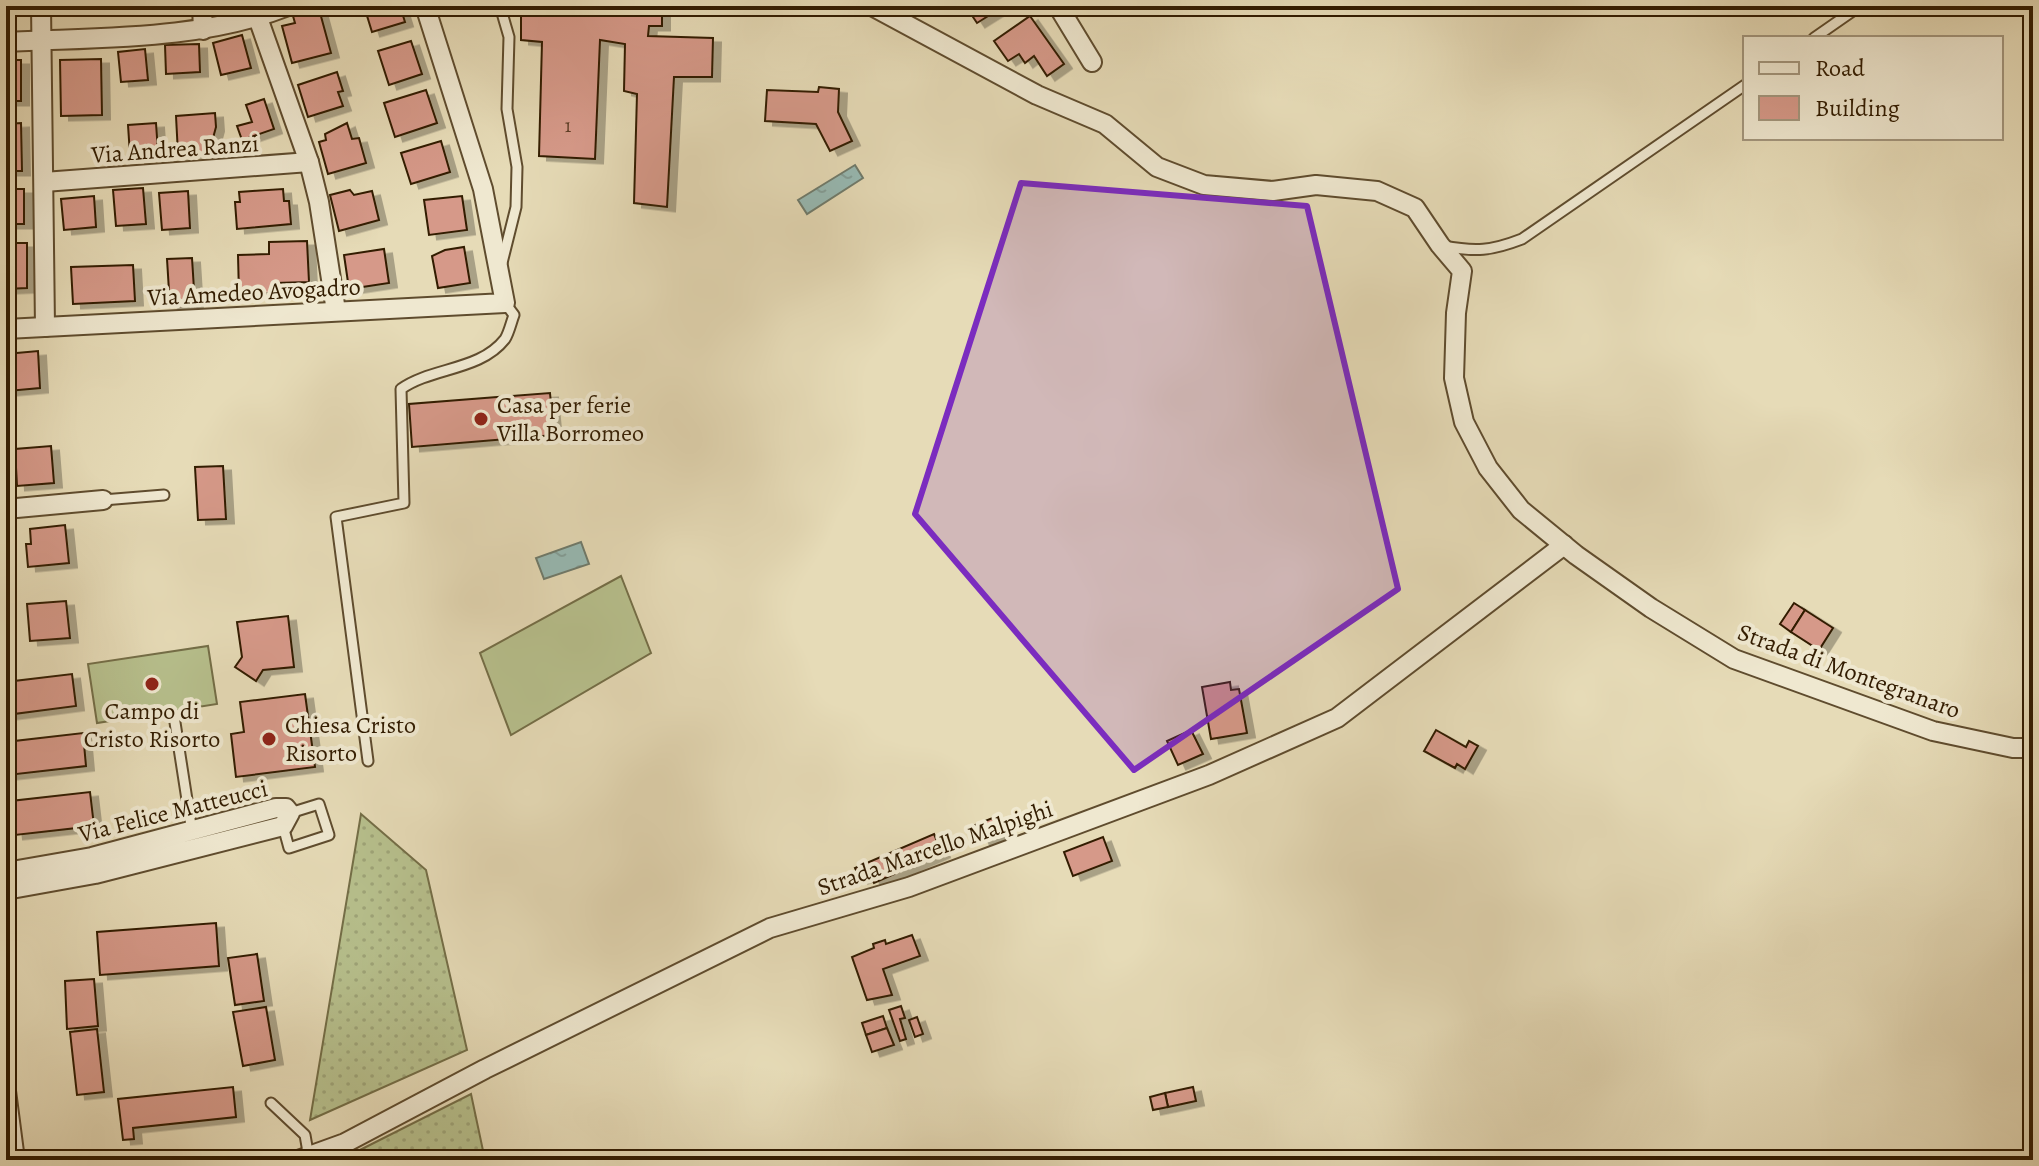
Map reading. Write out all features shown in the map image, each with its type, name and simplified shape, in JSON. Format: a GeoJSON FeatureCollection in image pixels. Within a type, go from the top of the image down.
{"type":"FeatureCollection","features":[{"type":"Feature","properties":{"kind":"street"},"geometry":{"type":"LineString","coordinates":[[41,6],[45,327]]}},
{"type":"Feature","properties":{"kind":"street"},"geometry":{"type":"LineString","coordinates":[[202,6],[203,30]]}},
{"type":"Feature","properties":{"kind":"street"},"geometry":{"type":"LineString","coordinates":[[6,42],[203,30],[258,18],[288,6]]}},
{"type":"Feature","properties":{"kind":"street"},"geometry":{"type":"LineString","coordinates":[[425,6],[483,189],[505,303]]}},
{"type":"Feature","properties":{"kind":"street","name":"Strada di Montegranaro"},"geometry":{"type":"LineString","coordinates":[[872,6],[1037,95],[1105,124],[1157,167],[1204,185],[1273,191],[1316,185],[1377,191],[1415,208],[1462,271],[1456,313],[1454,378],[1464,422],[1488,468],[1521,510],[1651,608],[1734,659],[1933,731],[2013,748],[2033,748]]}},
{"type":"Feature","properties":{"kind":"street"},"geometry":{"type":"LineString","coordinates":[[1058,6],[1092,62]]}},
{"type":"Feature","properties":{"kind":"street"},"geometry":{"type":"LineString","coordinates":[[258,18],[309,162],[319,202],[336,311]]}},
{"type":"Feature","properties":{"kind":"street","name":"Via Andrea Ranzi"},"geometry":{"type":"LineString","coordinates":[[44,182],[309,162]]}},
{"type":"Feature","properties":{"kind":"street","name":"Via Amedeo Avogadro"},"geometry":{"type":"LineString","coordinates":[[6,329],[505,303]]}},
{"type":"Feature","properties":{"kind":"street"},"geometry":{"type":"LineString","coordinates":[[6,509],[103,500]]}},
{"type":"Feature","properties":{"kind":"street","name":"Strada Marcello Malpighi"},"geometry":{"type":"LineString","coordinates":[[303,1159],[345,1143],[485,1069],[770,928],[909,887],[1209,775],[1337,718],[1564,545]]}},
{"type":"Feature","properties":{"kind":"street","name":"Via Felice Matteucci"},"geometry":{"type":"LineString","coordinates":[[6,872],[283,816]]}},
{"type":"Feature","properties":{"kind":"street","name":"Via Felice Matteucci"},"geometry":{"type":"LineString","coordinates":[[6,890],[95,874],[283,816]]}},
{"type":"Feature","properties":{"kind":"street"},"geometry":{"type":"LineString","coordinates":[[6,1091],[15,1160]]}},
{"type":"Feature","properties":{"kind":"lane"},"geometry":{"type":"LineString","coordinates":[[499,272],[516,207],[517,167],[507,109],[509,37],[500,6]]}},
{"type":"Feature","properties":{"kind":"lane"},"geometry":{"type":"LineString","coordinates":[[1817,36],[1860,6]]}},
{"type":"Feature","properties":{"kind":"lane"},"geometry":{"type":"LineString","coordinates":[[1440,245],[1468,251],[1494,250],[1522,239],[1743,86]]}},
{"type":"Feature","properties":{"kind":"lane"},"geometry":{"type":"LineString","coordinates":[[368,761],[336,517],[404,503],[401,389],[413,380],[483,358],[506,338],[514,315],[505,303]]}},
{"type":"Feature","properties":{"kind":"lane"},"geometry":{"type":"LineString","coordinates":[[103,500],[164,495]]}},
{"type":"Feature","properties":{"kind":"lane"},"geometry":{"type":"LineString","coordinates":[[174,716],[192,832]]}},
{"type":"Feature","properties":{"kind":"lane"},"geometry":{"type":"LineString","coordinates":[[319,804],[329,835],[289,848],[283,816],[319,804]]}},
{"type":"Feature","properties":{"kind":"lane"},"geometry":{"type":"LineString","coordinates":[[271,1103],[305,1135],[303,1159]]}},
{"type":"Feature","properties":{"kind":"highlighted area"},"geometry":{"type":"Polygon","coordinates":[[[1021,183],[1307,206],[1398,589],[1134,770],[915,514],[1021,183]]]}},
{"type":"Feature","properties":{"kind":"green space"},"geometry":{"type":"Polygon","coordinates":[[[621,576],[651,653],[511,735],[480,653],[621,576]]]}},
{"type":"Feature","properties":{"kind":"green space","name":"Campo di Cristo Risorto"},"geometry":{"type":"Polygon","coordinates":[[[208,646],[217,704],[97,723],[88,664],[208,646]]]}},
{"type":"Feature","properties":{"kind":"green space"},"geometry":{"type":"Polygon","coordinates":[[[361,814],[426,870],[467,1050],[310,1120],[361,814]]]}},
{"type":"Feature","properties":{"kind":"green space"},"geometry":{"type":"Polygon","coordinates":[[[471,1094],[485,1160],[340,1160],[471,1094]]]}},
{"type":"Feature","properties":{"kind":"water"},"geometry":{"type":"Polygon","coordinates":[[[855,165],[863,178],[807,214],[798,200],[855,165]]]}},
{"type":"Feature","properties":{"kind":"water"},"geometry":{"type":"Polygon","coordinates":[[[581,542],[589,564],[544,579],[536,558],[581,542]]]}},
{"type":"Feature","properties":{"kind":"building"},"geometry":{"type":"Polygon","coordinates":[[[364,6],[400,6],[405,22],[372,32],[364,6]]]}},
{"type":"Feature","properties":{"kind":"building"},"geometry":{"type":"Polygon","coordinates":[[[521,6],[662,6],[662,26],[649,26],[648,36],[713,38],[712,77],[674,77],[667,207],[634,203],[637,94],[624,91],[625,44],[600,40],[595,159],[539,156],[542,42],[521,40],[521,6]]]}},
{"type":"Feature","properties":{"kind":"building"},"geometry":{"type":"Polygon","coordinates":[[[960,6],[1004,6],[977,23],[967,8],[963,10],[960,6]]]}},
{"type":"Feature","properties":{"kind":"building"},"geometry":{"type":"Polygon","coordinates":[[[319,9],[331,53],[292,63],[282,26],[295,23],[293,16],[319,9]]]}},
{"type":"Feature","properties":{"kind":"building"},"geometry":{"type":"Polygon","coordinates":[[[1030,16],[1064,64],[1047,76],[1034,56],[1025,63],[1019,54],[1008,61],[994,41],[1030,16]]]}},
{"type":"Feature","properties":{"kind":"building"},"geometry":{"type":"Polygon","coordinates":[[[242,35],[251,68],[221,75],[213,43],[242,35]]]}},
{"type":"Feature","properties":{"kind":"building"},"geometry":{"type":"Polygon","coordinates":[[[411,41],[422,74],[389,85],[378,51],[411,41]]]}},
{"type":"Feature","properties":{"kind":"building"},"geometry":{"type":"Polygon","coordinates":[[[199,44],[200,72],[166,74],[165,45],[199,44]]]}},
{"type":"Feature","properties":{"kind":"building"},"geometry":{"type":"Polygon","coordinates":[[[145,49],[148,80],[121,82],[118,52],[145,49]]]}},
{"type":"Feature","properties":{"kind":"building"},"geometry":{"type":"Polygon","coordinates":[[[101,59],[102,115],[61,116],[60,60],[101,59]]]}},
{"type":"Feature","properties":{"kind":"building"},"geometry":{"type":"Polygon","coordinates":[[[6,60],[21,60],[21,101],[6,101],[6,60]]]}},
{"type":"Feature","properties":{"kind":"building"},"geometry":{"type":"Polygon","coordinates":[[[337,72],[343,91],[338,92],[343,106],[308,117],[298,85],[337,72]]]}},
{"type":"Feature","properties":{"kind":"building"},"geometry":{"type":"Polygon","coordinates":[[[819,87],[839,89],[838,112],[852,141],[830,151],[816,124],[765,121],[767,90],[818,92],[819,87]]]}},
{"type":"Feature","properties":{"kind":"building"},"geometry":{"type":"Polygon","coordinates":[[[426,90],[437,123],[395,137],[384,103],[426,90]]]}},
{"type":"Feature","properties":{"kind":"building"},"geometry":{"type":"Polygon","coordinates":[[[264,99],[274,129],[242,140],[237,126],[252,122],[246,105],[264,99]]]}},
{"type":"Feature","properties":{"kind":"building"},"geometry":{"type":"Polygon","coordinates":[[[215,113],[216,127],[209,153],[178,154],[176,116],[215,113]]]}},
{"type":"Feature","properties":{"kind":"building"},"geometry":{"type":"Polygon","coordinates":[[[21,123],[22,171],[6,171],[6,124],[21,123]]]}},
{"type":"Feature","properties":{"kind":"building"},"geometry":{"type":"Polygon","coordinates":[[[156,123],[158,152],[130,155],[128,125],[156,123]]]}},
{"type":"Feature","properties":{"kind":"building"},"geometry":{"type":"Polygon","coordinates":[[[347,123],[352,139],[359,138],[366,163],[328,174],[319,142],[326,140],[325,134],[347,123]]]}},
{"type":"Feature","properties":{"kind":"building"},"geometry":{"type":"Polygon","coordinates":[[[441,141],[450,172],[411,184],[401,153],[441,141]]]}},
{"type":"Feature","properties":{"kind":"building"},"geometry":{"type":"Polygon","coordinates":[[[143,188],[146,224],[116,226],[113,190],[143,188]]]}},
{"type":"Feature","properties":{"kind":"building"},"geometry":{"type":"Polygon","coordinates":[[[6,189],[24,189],[24,224],[6,224],[6,189]]]}},
{"type":"Feature","properties":{"kind":"building"},"geometry":{"type":"Polygon","coordinates":[[[283,189],[284,201],[289,201],[291,224],[237,229],[235,202],[240,202],[239,192],[283,189]]]}},
{"type":"Feature","properties":{"kind":"building"},"geometry":{"type":"Polygon","coordinates":[[[350,190],[354,195],[372,191],[379,220],[339,231],[330,195],[350,190]]]}},
{"type":"Feature","properties":{"kind":"building"},"geometry":{"type":"Polygon","coordinates":[[[188,191],[190,228],[162,230],[159,193],[188,191]]]}},
{"type":"Feature","properties":{"kind":"building"},"geometry":{"type":"Polygon","coordinates":[[[94,196],[96,227],[64,230],[61,199],[94,196]]]}},
{"type":"Feature","properties":{"kind":"building"},"geometry":{"type":"Polygon","coordinates":[[[462,196],[467,230],[429,235],[424,200],[462,196]]]}},
{"type":"Feature","properties":{"kind":"building"},"geometry":{"type":"Polygon","coordinates":[[[307,241],[309,282],[276,283],[276,293],[239,294],[238,255],[269,254],[269,242],[307,241]]]}},
{"type":"Feature","properties":{"kind":"building"},"geometry":{"type":"Polygon","coordinates":[[[6,243],[27,243],[27,288],[6,289],[6,243]]]}},
{"type":"Feature","properties":{"kind":"building"},"geometry":{"type":"Polygon","coordinates":[[[464,247],[470,283],[438,288],[432,256],[464,247]]]}},
{"type":"Feature","properties":{"kind":"building"},"geometry":{"type":"Polygon","coordinates":[[[384,249],[389,283],[349,289],[344,255],[384,249]]]}},
{"type":"Feature","properties":{"kind":"building"},"geometry":{"type":"Polygon","coordinates":[[[192,258],[195,305],[170,307],[167,259],[192,258]]]}},
{"type":"Feature","properties":{"kind":"building"},"geometry":{"type":"Polygon","coordinates":[[[133,265],[135,301],[73,304],[71,267],[133,265]]]}},
{"type":"Feature","properties":{"kind":"building"},"geometry":{"type":"Polygon","coordinates":[[[38,351],[40,388],[8,391],[6,354],[38,351]]]}},
{"type":"Feature","properties":{"kind":"building","name":"Casa per ferie Villa Borromeo"},"geometry":{"type":"Polygon","coordinates":[[[550,393],[554,435],[412,447],[409,404],[550,393]]]}},
{"type":"Feature","properties":{"kind":"building"},"geometry":{"type":"Polygon","coordinates":[[[51,446],[54,483],[17,486],[15,449],[51,446]]]}},
{"type":"Feature","properties":{"kind":"building"},"geometry":{"type":"Polygon","coordinates":[[[223,466],[226,519],[198,520],[195,467],[223,466]]]}},
{"type":"Feature","properties":{"kind":"building"},"geometry":{"type":"Polygon","coordinates":[[[65,525],[69,563],[28,567],[26,544],[31,544],[30,529],[65,525]]]}},
{"type":"Feature","properties":{"kind":"building"},"geometry":{"type":"Polygon","coordinates":[[[66,601],[70,638],[30,641],[27,604],[66,601]]]}},
{"type":"Feature","properties":{"kind":"building"},"geometry":{"type":"Polygon","coordinates":[[[1794,603],[1805,610],[1791,632],[1780,624],[1794,603]]]}},
{"type":"Feature","properties":{"kind":"building"},"geometry":{"type":"Polygon","coordinates":[[[1805,610],[1833,628],[1819,650],[1791,632],[1805,610]]]}},
{"type":"Feature","properties":{"kind":"building"},"geometry":{"type":"Polygon","coordinates":[[[288,616],[294,667],[263,670],[256,681],[235,667],[242,657],[237,622],[288,616]]]}},
{"type":"Feature","properties":{"kind":"building"},"geometry":{"type":"Polygon","coordinates":[[[72,674],[76,706],[6,715],[6,682],[72,674]]]}},
{"type":"Feature","properties":{"kind":"building"},"geometry":{"type":"Polygon","coordinates":[[[1230,682],[1231,690],[1239,689],[1247,733],[1211,739],[1202,687],[1230,682]]]}},
{"type":"Feature","properties":{"kind":"building"},"geometry":{"type":"Polygon","coordinates":[[[305,694],[315,767],[236,777],[231,734],[244,732],[240,702],[305,694]]]}},
{"type":"Feature","properties":{"kind":"building"},"geometry":{"type":"Polygon","coordinates":[[[1191,730],[1203,754],[1178,765],[1167,741],[1191,730]]]}},
{"type":"Feature","properties":{"kind":"building"},"geometry":{"type":"Polygon","coordinates":[[[1436,730],[1466,747],[1469,741],[1478,746],[1465,769],[1457,764],[1455,768],[1424,751],[1436,730]]]}},
{"type":"Feature","properties":{"kind":"building"},"geometry":{"type":"Polygon","coordinates":[[[83,733],[86,766],[8,775],[6,742],[83,733]]]}},
{"type":"Feature","properties":{"kind":"building"},"geometry":{"type":"Polygon","coordinates":[[[90,792],[94,826],[15,835],[11,801],[90,792]]]}},
{"type":"Feature","properties":{"kind":"building"},"geometry":{"type":"Polygon","coordinates":[[[995,817],[1002,833],[982,841],[975,825],[995,817]]]}},
{"type":"Feature","properties":{"kind":"building"},"geometry":{"type":"Polygon","coordinates":[[[934,834],[942,853],[874,883],[870,875],[860,879],[855,868],[934,834]]]}},
{"type":"Feature","properties":{"kind":"building"},"geometry":{"type":"Polygon","coordinates":[[[1103,837],[1112,861],[1073,876],[1064,852],[1103,837]]]}},
{"type":"Feature","properties":{"kind":"building"},"geometry":{"type":"Polygon","coordinates":[[[216,923],[219,966],[100,975],[97,932],[216,923]]]}},
{"type":"Feature","properties":{"kind":"building"},"geometry":{"type":"Polygon","coordinates":[[[912,935],[920,956],[883,969],[892,995],[867,1000],[852,957],[874,948],[873,944],[885,940],[886,944],[912,935]]]}},
{"type":"Feature","properties":{"kind":"building"},"geometry":{"type":"Polygon","coordinates":[[[257,954],[264,1001],[235,1005],[228,958],[257,954]]]}},
{"type":"Feature","properties":{"kind":"building"},"geometry":{"type":"Polygon","coordinates":[[[94,979],[98,1026],[67,1029],[65,981],[94,979]]]}},
{"type":"Feature","properties":{"kind":"building"},"geometry":{"type":"Polygon","coordinates":[[[901,1006],[905,1018],[900,1019],[906,1039],[900,1041],[889,1010],[901,1006]]]}},
{"type":"Feature","properties":{"kind":"building"},"geometry":{"type":"Polygon","coordinates":[[[266,1007],[275,1060],[243,1066],[233,1012],[266,1007]]]}},
{"type":"Feature","properties":{"kind":"building"},"geometry":{"type":"Polygon","coordinates":[[[883,1016],[887,1028],[866,1035],[862,1023],[883,1016]]]}},
{"type":"Feature","properties":{"kind":"building"},"geometry":{"type":"Polygon","coordinates":[[[917,1017],[923,1034],[915,1037],[909,1020],[917,1017]]]}},
{"type":"Feature","properties":{"kind":"building"},"geometry":{"type":"Polygon","coordinates":[[[887,1028],[894,1045],[872,1052],[866,1035],[887,1028]]]}},
{"type":"Feature","properties":{"kind":"building"},"geometry":{"type":"Polygon","coordinates":[[[97,1029],[104,1092],[77,1095],[70,1032],[97,1029]]]}},
{"type":"Feature","properties":{"kind":"building"},"geometry":{"type":"Polygon","coordinates":[[[233,1087],[236,1117],[133,1128],[134,1139],[123,1140],[118,1099],[233,1087]]]}},
{"type":"Feature","properties":{"kind":"building"},"geometry":{"type":"Polygon","coordinates":[[[1193,1087],[1196,1101],[1168,1107],[1165,1093],[1193,1087]]]}},
{"type":"Feature","properties":{"kind":"building"},"geometry":{"type":"Polygon","coordinates":[[[1165,1093],[1168,1107],[1153,1110],[1150,1097],[1165,1093]]]}},
{"type":"Feature","properties":{"kind":"place","name":"Casa per ferie Villa Borromeo"},"geometry":{"type":"Point","coordinates":[481,419]}},
{"type":"Feature","properties":{"kind":"place","name":"Campo di Cristo Risorto"},"geometry":{"type":"Point","coordinates":[152,684]}},
{"type":"Feature","properties":{"kind":"place","name":"Chiesa Cristo Risorto"},"geometry":{"type":"Point","coordinates":[269,739]}}]}
